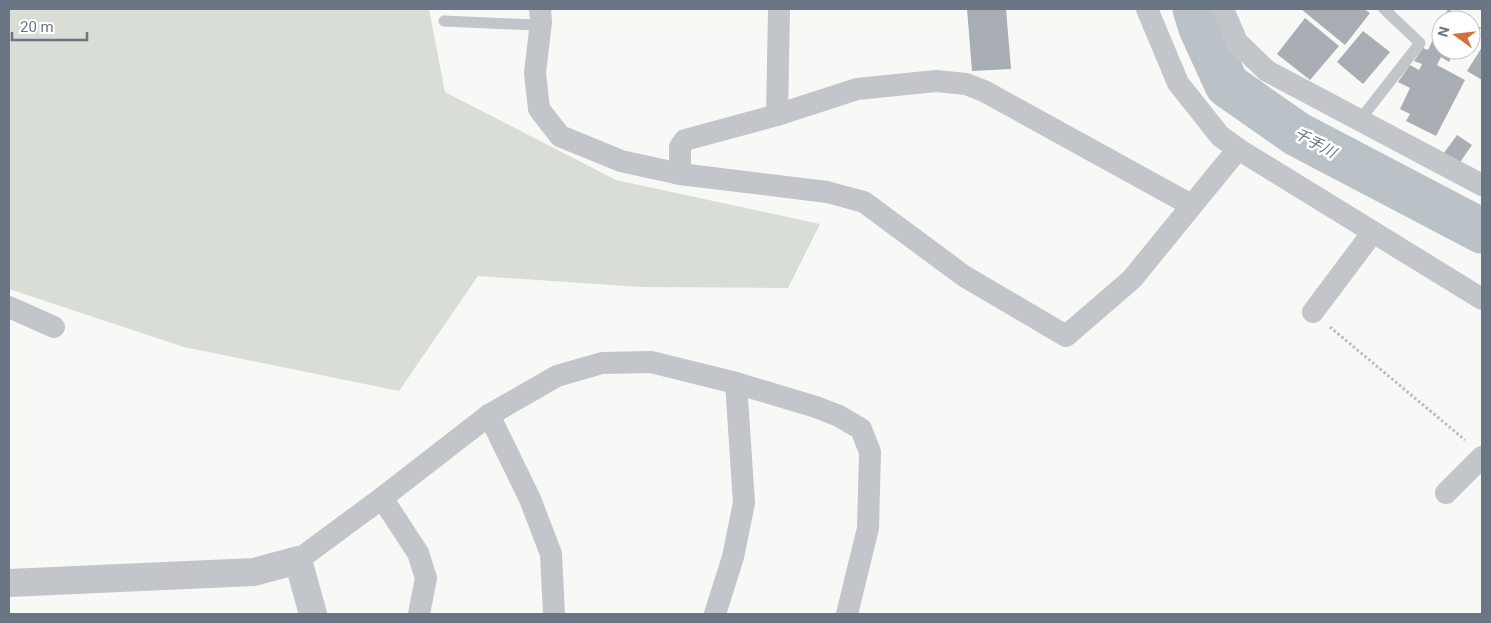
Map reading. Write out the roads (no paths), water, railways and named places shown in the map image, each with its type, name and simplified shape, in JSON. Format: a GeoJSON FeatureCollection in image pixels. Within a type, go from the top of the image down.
{"type":"FeatureCollection","features":[{"type":"Feature","properties":{"kind":"street"},"geometry":{"type":"LineString","coordinates":[[777,115],[779,9]]}},
{"type":"Feature","properties":{"kind":"street"},"geometry":{"type":"LineString","coordinates":[[1147,9],[1178,83],[1220,136],[1238,149],[1482,299]]}},
{"type":"Feature","properties":{"kind":"street"},"geometry":{"type":"LineString","coordinates":[[1222,9],[1237,42],[1266,71],[1482,185]]}},
{"type":"Feature","properties":{"kind":"street"},"geometry":{"type":"LineString","coordinates":[[540,15],[535,73],[539,109],[560,136],[621,161],[680,174],[827,192],[864,202],[964,276],[1066,336],[1132,279],[1238,149]]}},
{"type":"Feature","properties":{"kind":"street"},"geometry":{"type":"LineString","coordinates":[[680,174],[680,147],[685,140],[777,115],[857,89],[936,81],[966,84],[984,91],[1191,205]]}},
{"type":"Feature","properties":{"kind":"street"},"geometry":{"type":"LineString","coordinates":[[1312,312],[1373,232]]}},
{"type":"Feature","properties":{"kind":"street"},"geometry":{"type":"LineString","coordinates":[[9,307],[54,328]]}},
{"type":"Feature","properties":{"kind":"street"},"geometry":{"type":"LineString","coordinates":[[9,583],[254,572],[298,560],[489,415],[557,376],[602,363],[651,362],[736,383],[816,406],[839,416],[861,429],[870,452],[868,528],[847,614]]}},
{"type":"Feature","properties":{"kind":"street"},"geometry":{"type":"LineString","coordinates":[[715,614],[733,557],[744,503],[736,383]]}},
{"type":"Feature","properties":{"kind":"street"},"geometry":{"type":"LineString","coordinates":[[489,415],[530,499],[551,554],[554,614]]}},
{"type":"Feature","properties":{"kind":"street"},"geometry":{"type":"LineString","coordinates":[[1446,493],[1475,450]]}},
{"type":"Feature","properties":{"kind":"street"},"geometry":{"type":"LineString","coordinates":[[382,498],[418,553],[426,578],[419,614]]}},
{"type":"Feature","properties":{"kind":"street"},"geometry":{"type":"LineString","coordinates":[[298,560],[313,614]]}},
{"type":"Feature","properties":{"kind":"lane"},"geometry":{"type":"LineString","coordinates":[[1359,121],[1420,43],[1384,9]]}},
{"type":"Feature","properties":{"kind":"lane"},"geometry":{"type":"LineString","coordinates":[[444,21],[534,25],[540,15]]}},
{"type":"Feature","properties":{"kind":"waterway","name":"千手川"},"geometry":{"type":"LineString","coordinates":[[1195,9],[1201,28],[1227,85],[1297,134],[1482,231]]}}]}
